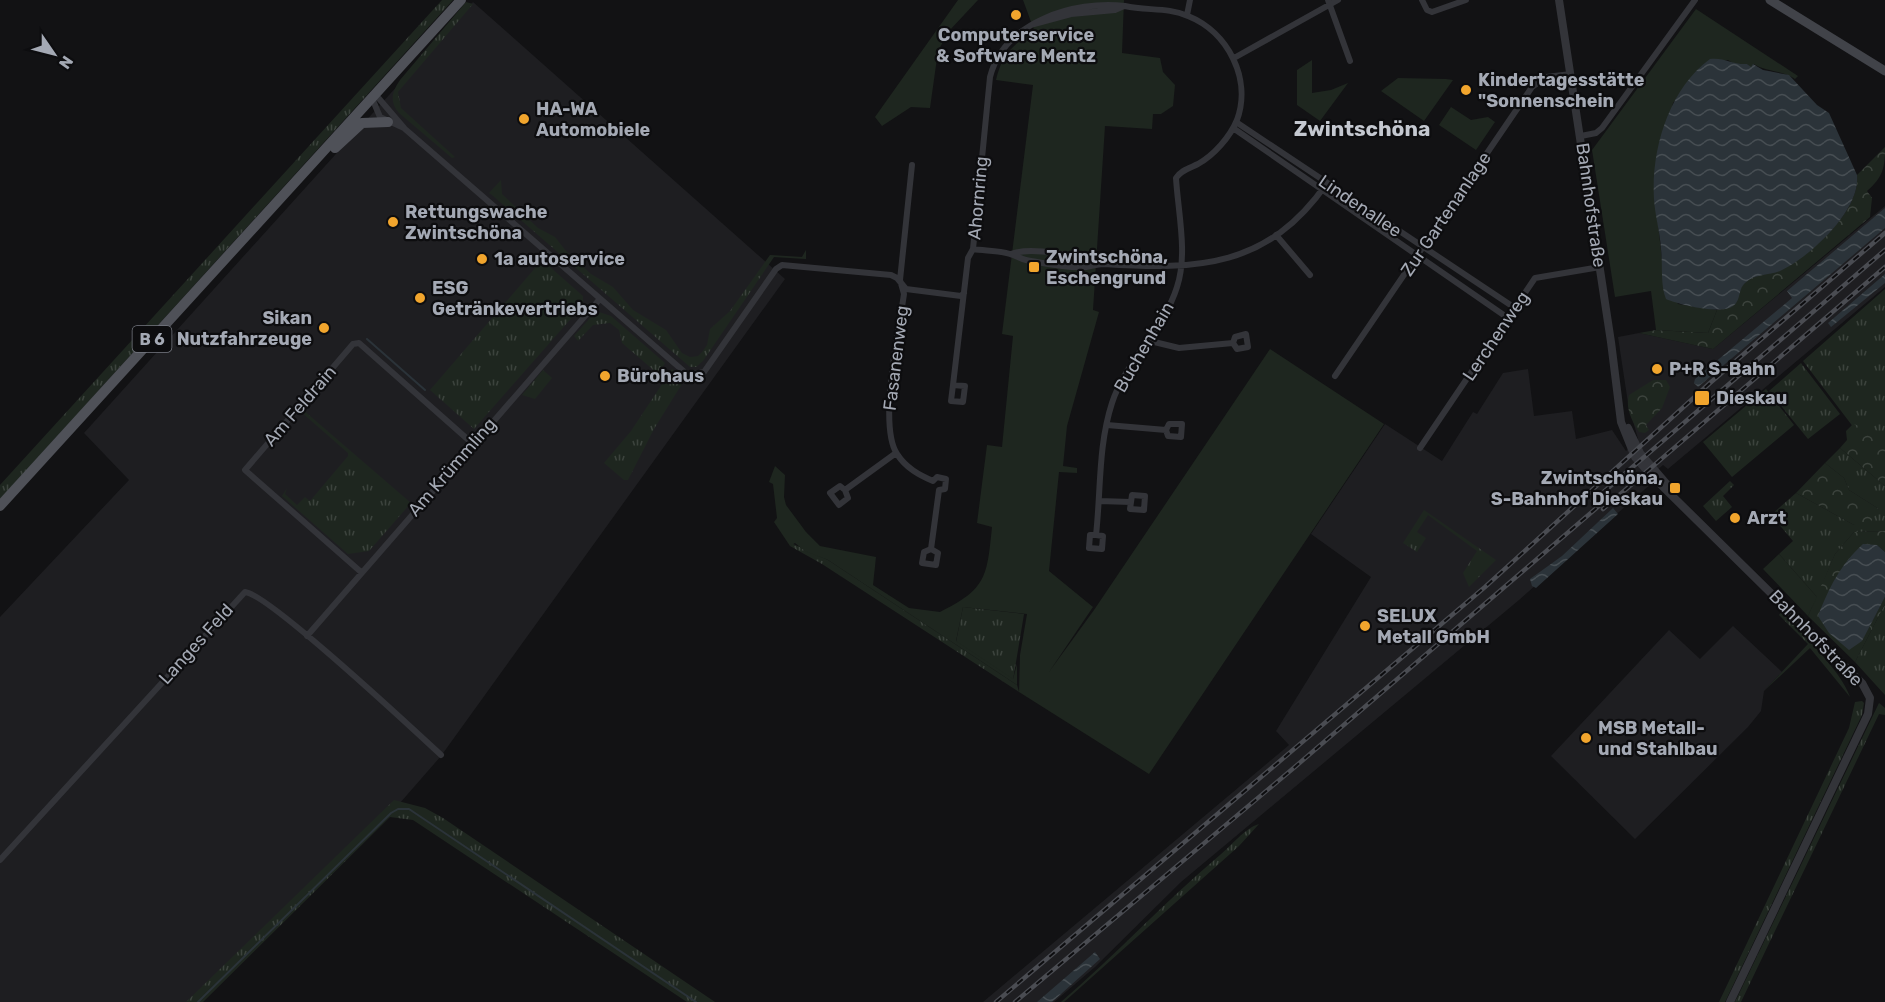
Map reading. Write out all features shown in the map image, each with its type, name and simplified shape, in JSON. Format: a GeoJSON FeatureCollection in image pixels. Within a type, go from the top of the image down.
{"type":"FeatureCollection","features":[{"type":"Feature","properties":{"kind":"main road","name":"B 6"},"geometry":{"type":"LineString","coordinates":[[0,506],[461,0]]}},
{"type":"Feature","properties":{"kind":"main road"},"geometry":{"type":"LineString","coordinates":[[1770,0],[1885,71]]}},
{"type":"Feature","properties":{"kind":"main road"},"geometry":{"type":"LineString","coordinates":[[304,172],[325,158],[362,123],[388,122]]}},
{"type":"Feature","properties":{"kind":"street"},"geometry":{"type":"LineString","coordinates":[[1187,15],[1190,0]]}},
{"type":"Feature","properties":{"kind":"street"},"geometry":{"type":"LineString","coordinates":[[1234,58],[1329,2],[1338,0]]}},
{"type":"Feature","properties":{"kind":"street"},"geometry":{"type":"LineString","coordinates":[[1422,0],[1426,10],[1430,12],[1466,0]]}},
{"type":"Feature","properties":{"kind":"street","name":"Bahnhofstraße"},"geometry":{"type":"LineString","coordinates":[[1559,0],[1624,433],[1635,457],[1839,658],[1862,683],[1870,698],[1868,714],[1730,1002]]}},
{"type":"Feature","properties":{"kind":"street"},"geometry":{"type":"LineString","coordinates":[[1581,136],[1596,133],[1602,128],[1695,0]]}},
{"type":"Feature","properties":{"kind":"street"},"geometry":{"type":"LineString","coordinates":[[1329,2],[1350,61]]}},
{"type":"Feature","properties":{"kind":"street","name":"Ahornring"},"geometry":{"type":"LineString","coordinates":[[953,385],[968,258],[973,249],[990,77],[1000,54],[1018,33],[1043,16],[1066,8],[1114,3],[1187,15],[1213,32],[1234,58],[1240,77],[1241,94],[1235,125],[1212,154],[1179,172],[1176,178],[1182,266]]}},
{"type":"Feature","properties":{"kind":"street","name":"Zur Gartenanlage"},"geometry":{"type":"LineString","coordinates":[[1335,376],[1532,87],[1546,77],[1571,74]]}},
{"type":"Feature","properties":{"kind":"street"},"geometry":{"type":"LineString","coordinates":[[374,97],[377,113],[388,122],[405,129]]}},
{"type":"Feature","properties":{"kind":"street"},"geometry":{"type":"LineString","coordinates":[[374,97],[405,129],[680,371],[688,375],[704,372],[711,364],[776,269],[782,265],[891,275],[908,290],[961,296],[964,293]]}},
{"type":"Feature","properties":{"kind":"street","name":"Lindenallee"},"geometry":{"type":"LineString","coordinates":[[1235,125],[1325,186],[1515,308]]}},
{"type":"Feature","properties":{"kind":"street","name":"Fasanenweg"},"geometry":{"type":"LineString","coordinates":[[896,453],[890,437],[888,414],[904,294],[901,284],[912,165]]}},
{"type":"Feature","properties":{"kind":"street"},"geometry":{"type":"LineString","coordinates":[[973,249],[1011,254],[1034,261],[1084,267],[1098,264],[1182,266],[1230,258],[1276,235],[1308,208],[1325,186]]}},
{"type":"Feature","properties":{"kind":"street","name":"Lindenallee"},"geometry":{"type":"LineString","coordinates":[[1325,186],[1508,318]]}},
{"type":"Feature","properties":{"kind":"street"},"geometry":{"type":"LineString","coordinates":[[1276,235],[1310,275]]}},
{"type":"Feature","properties":{"kind":"street","name":"Buchenhain"},"geometry":{"type":"LineString","coordinates":[[1096,535],[1107,425],[1119,385],[1168,307],[1177,288],[1182,266]]}},
{"type":"Feature","properties":{"kind":"street","name":"Lerchenweg"},"geometry":{"type":"LineString","coordinates":[[1420,448],[1538,276],[1600,267]]}},
{"type":"Feature","properties":{"kind":"street","name":"Am Krümmling"},"geometry":{"type":"LineString","coordinates":[[307,636],[599,300]]}},
{"type":"Feature","properties":{"kind":"street"},"geometry":{"type":"LineString","coordinates":[[1146,340],[1179,348],[1198,349],[1233,343]]}},
{"type":"Feature","properties":{"kind":"street","name":"Am Feldrain"},"geometry":{"type":"LineString","coordinates":[[361,572],[245,470],[354,344],[359,343],[473,444]]}},
{"type":"Feature","properties":{"kind":"street"},"geometry":{"type":"LineString","coordinates":[[1107,425],[1166,430]]}},
{"type":"Feature","properties":{"kind":"street"},"geometry":{"type":"LineString","coordinates":[[845,490],[896,453],[908,468],[933,482]]}},
{"type":"Feature","properties":{"kind":"street"},"geometry":{"type":"LineString","coordinates":[[937,477],[946,479],[945,489],[939,490],[933,487],[933,482],[937,477]]}},
{"type":"Feature","properties":{"kind":"street"},"geometry":{"type":"LineString","coordinates":[[931,549],[939,490]]}},
{"type":"Feature","properties":{"kind":"street"},"geometry":{"type":"LineString","coordinates":[[1099,501],[1131,502]]}},
{"type":"Feature","properties":{"kind":"street","name":"Langes Feld"},"geometry":{"type":"LineString","coordinates":[[0,860],[245,592],[258,596],[307,636],[441,755]]}},
{"type":"Feature","properties":{"kind":"shaded area"},"geometry":{"type":"Polygon","coordinates":[[[473,2],[785,279],[441,756],[400,803],[195,1002],[0,1002],[0,617],[129,480],[84,433],[473,2]]]}},
{"type":"Feature","properties":{"kind":"shaded area"},"geometry":{"type":"Polygon","coordinates":[[[1885,206],[1885,287],[1668,469],[1663,465],[1648,478],[1652,483],[1519,600],[1181,882],[1095,967],[1054,1002],[983,1002],[1289,745],[1276,731],[1371,577],[1311,534],[1385,424],[1442,461],[1473,412],[1477,414],[1503,373],[1528,369],[1534,416],[1572,411],[1576,439],[1612,430],[1626,451],[1638,439],[1628,403],[1618,337],[1639,333],[1713,349],[1885,206]]]}},
{"type":"Feature","properties":{"kind":"shaded area"},"geometry":{"type":"Polygon","coordinates":[[[1733,626],[1782,672],[1764,691],[1761,711],[1748,727],[1635,839],[1551,756],[1669,630],[1700,659],[1733,626]]]}},
{"type":"Feature","properties":{"kind":"green space"},"geometry":{"type":"Polygon","coordinates":[[[442,0],[453,0],[0,499],[0,485],[442,0]]]}},
{"type":"Feature","properties":{"kind":"green space"},"geometry":{"type":"Polygon","coordinates":[[[958,0],[978,0],[949,31],[938,51],[930,108],[911,107],[882,126],[875,117],[958,0]]]}},
{"type":"Feature","properties":{"kind":"green space"},"geometry":{"type":"Polygon","coordinates":[[[1023,0],[1124,0],[1122,53],[1160,58],[1163,72],[1175,85],[1173,106],[1161,114],[1153,114],[1152,129],[1105,126],[1093,310],[1099,312],[1067,426],[1063,466],[1077,468],[1077,473],[1059,472],[1049,571],[1093,607],[1049,672],[1094,610],[1270,349],[1384,424],[1149,774],[1019,692],[1020,655],[1027,614],[963,607],[956,641],[1013,679],[1017,664],[1017,685],[828,560],[805,551],[795,543],[790,546],[774,522],[777,518],[773,484],[769,482],[775,466],[785,475],[786,505],[806,532],[820,546],[876,557],[873,585],[909,608],[940,612],[967,596],[982,579],[986,569],[992,527],[977,523],[987,445],[1002,447],[1013,336],[1002,334],[1033,85],[996,80],[1005,56],[1034,30],[1023,0]]]}},
{"type":"Feature","properties":{"kind":"green space"},"geometry":{"type":"Polygon","coordinates":[[[466,2],[473,4],[398,92],[401,108],[455,157],[452,158],[399,113],[393,96],[400,80],[466,2]]]}},
{"type":"Feature","properties":{"kind":"green space"},"geometry":{"type":"Polygon","coordinates":[[[1696,9],[1798,76],[1795,79],[1754,64],[1751,68],[1747,64],[1736,65],[1728,60],[1702,66],[1673,103],[1654,189],[1663,268],[1678,304],[1717,310],[1708,333],[1656,330],[1651,291],[1615,297],[1592,150],[1696,9]]]}},
{"type":"Feature","properties":{"kind":"green space"},"geometry":{"type":"Polygon","coordinates":[[[1312,60],[1312,93],[1331,90],[1348,83],[1320,121],[1297,105],[1297,70],[1312,60]]]}},
{"type":"Feature","properties":{"kind":"green space"},"geometry":{"type":"Polygon","coordinates":[[[1398,78],[1453,80],[1424,121],[1381,91],[1398,78]]]}},
{"type":"Feature","properties":{"kind":"green space"},"geometry":{"type":"Polygon","coordinates":[[[1451,107],[1471,120],[1488,117],[1495,122],[1476,150],[1439,125],[1451,107]]]}},
{"type":"Feature","properties":{"kind":"green space"},"geometry":{"type":"Polygon","coordinates":[[[1885,147],[1882,172],[1867,191],[1872,198],[1870,217],[1713,349],[1639,333],[1656,330],[1708,333],[1717,310],[1736,302],[1740,290],[1747,281],[1778,271],[1794,262],[1832,230],[1851,202],[1856,189],[1857,175],[1885,147]]]}},
{"type":"Feature","properties":{"kind":"green space"},"geometry":{"type":"Polygon","coordinates":[[[501,180],[502,194],[538,228],[555,237],[566,251],[591,274],[613,287],[633,310],[666,330],[682,353],[690,357],[698,356],[702,352],[707,345],[710,329],[730,311],[770,255],[802,257],[806,250],[806,259],[774,257],[703,361],[696,367],[690,367],[489,193],[501,180]]]}},
{"type":"Feature","properties":{"kind":"green space"},"geometry":{"type":"Polygon","coordinates":[[[542,260],[583,296],[583,305],[474,429],[430,390],[542,260]]]}},
{"type":"Feature","properties":{"kind":"green space"},"geometry":{"type":"Polygon","coordinates":[[[1885,289],[1885,437],[1854,428],[1803,361],[1885,289]]]}},
{"type":"Feature","properties":{"kind":"green space"},"geometry":{"type":"Polygon","coordinates":[[[599,312],[611,316],[665,363],[658,374],[622,343],[619,330],[610,323],[593,325],[578,341],[574,336],[591,317],[599,312]]]}},
{"type":"Feature","properties":{"kind":"green space"},"geometry":{"type":"Polygon","coordinates":[[[1801,363],[1840,414],[1808,439],[1769,391],[1801,363]]]}},
{"type":"Feature","properties":{"kind":"green space"},"geometry":{"type":"Polygon","coordinates":[[[672,369],[685,379],[654,429],[628,480],[624,480],[604,463],[631,431],[672,369]]]}},
{"type":"Feature","properties":{"kind":"green space"},"geometry":{"type":"Polygon","coordinates":[[[543,370],[552,378],[535,399],[522,395],[543,370]]]}},
{"type":"Feature","properties":{"kind":"green space"},"geometry":{"type":"Polygon","coordinates":[[[1653,380],[1666,380],[1670,387],[1662,408],[1646,425],[1649,430],[1645,433],[1639,432],[1630,414],[1629,395],[1653,380]]]}},
{"type":"Feature","properties":{"kind":"green space"},"geometry":{"type":"Polygon","coordinates":[[[1766,389],[1794,425],[1732,477],[1703,442],[1766,389]]]}},
{"type":"Feature","properties":{"kind":"green space"},"geometry":{"type":"Polygon","coordinates":[[[302,409],[411,503],[369,551],[348,554],[282,496],[287,488],[285,494],[297,505],[305,497],[310,501],[348,456],[348,453],[300,411],[302,409]]]}},
{"type":"Feature","properties":{"kind":"green space"},"geometry":{"type":"Polygon","coordinates":[[[1853,424],[1885,433],[1885,486],[1840,448],[1847,440],[1846,431],[1853,424]]]}},
{"type":"Feature","properties":{"kind":"green space"},"geometry":{"type":"Polygon","coordinates":[[[1840,448],[1885,486],[1885,531],[1854,532],[1835,554],[1817,597],[1779,554],[1793,541],[1771,515],[1796,493],[1854,525],[1879,509],[1849,490],[1844,478],[1825,463],[1840,448]]]}},
{"type":"Feature","properties":{"kind":"green space"},"geometry":{"type":"Polygon","coordinates":[[[1825,463],[1844,478],[1849,490],[1879,509],[1870,523],[1854,525],[1796,493],[1825,463]]]}},
{"type":"Feature","properties":{"kind":"green space"},"geometry":{"type":"Polygon","coordinates":[[[1730,481],[1734,485],[1723,496],[1732,507],[1716,521],[1703,506],[1730,481]]]}},
{"type":"Feature","properties":{"kind":"green space"},"geometry":{"type":"Polygon","coordinates":[[[1424,510],[1496,560],[1469,587],[1463,573],[1477,551],[1428,515],[1417,532],[1426,538],[1417,552],[1403,543],[1424,510]]]}},
{"type":"Feature","properties":{"kind":"green space"},"geometry":{"type":"Polygon","coordinates":[[[1885,531],[1885,552],[1877,545],[1862,640],[1885,597],[1885,604],[1855,662],[1808,616],[1835,554],[1854,532],[1885,531]]]}},
{"type":"Feature","properties":{"kind":"green space"},"geometry":{"type":"Polygon","coordinates":[[[791,543],[828,560],[1017,685],[1019,692],[822,564],[790,546],[791,543]]]}},
{"type":"Feature","properties":{"kind":"green space"},"geometry":{"type":"Polygon","coordinates":[[[1779,554],[1817,597],[1808,616],[1763,569],[1779,554]]]}},
{"type":"Feature","properties":{"kind":"green space"},"geometry":{"type":"Polygon","coordinates":[[[1885,604],[1885,695],[1855,662],[1885,604]]]}},
{"type":"Feature","properties":{"kind":"green space"},"geometry":{"type":"Polygon","coordinates":[[[963,607],[1024,614],[1013,680],[956,642],[963,607]]]}},
{"type":"Feature","properties":{"kind":"green space"},"geometry":{"type":"Polygon","coordinates":[[[1781,612],[1830,664],[1850,697],[1810,648],[1764,691],[1808,644],[1779,615],[1781,612]]]}},
{"type":"Feature","properties":{"kind":"green space"},"geometry":{"type":"Polygon","coordinates":[[[1855,702],[1864,703],[1862,715],[1725,1002],[1719,1002],[1849,728],[1855,702]]]}},
{"type":"Feature","properties":{"kind":"green space"},"geometry":{"type":"Polygon","coordinates":[[[1879,703],[1885,708],[1885,715],[1879,714],[1741,1002],[1735,1002],[1879,703]]]}},
{"type":"Feature","properties":{"kind":"green space"},"geometry":{"type":"Polygon","coordinates":[[[394,800],[425,808],[443,818],[715,1002],[687,1002],[413,820],[390,817],[203,1002],[186,1002],[394,800]]]}},
{"type":"Feature","properties":{"kind":"green space"},"geometry":{"type":"Polygon","coordinates":[[[1259,824],[1239,846],[1064,1002],[1061,1002],[1179,891],[1238,838],[1259,824]]]}},
{"type":"Feature","properties":{"kind":"water"},"geometry":{"type":"Polygon","coordinates":[[[1710,59],[1747,64],[1751,67],[1753,64],[1763,70],[1789,75],[1817,105],[1829,113],[1857,175],[1856,189],[1851,203],[1819,244],[1780,271],[1749,280],[1743,286],[1733,306],[1715,310],[1680,304],[1666,299],[1654,199],[1656,160],[1673,103],[1684,86],[1710,59]]]}},
{"type":"Feature","properties":{"kind":"water"},"geometry":{"type":"Polygon","coordinates":[[[1885,208],[1885,228],[1698,387],[1694,383],[1695,379],[1792,298],[1787,291],[1885,208]]]}},
{"type":"Feature","properties":{"kind":"water"},"geometry":{"type":"Polygon","coordinates":[[[1885,274],[1885,283],[1831,327],[1828,323],[1885,274]]]}},
{"type":"Feature","properties":{"kind":"water"},"geometry":{"type":"Polygon","coordinates":[[[1613,508],[1618,514],[1536,588],[1532,586],[1530,579],[1562,556],[1613,508]]]}},
{"type":"Feature","properties":{"kind":"water"},"geometry":{"type":"Polygon","coordinates":[[[1863,544],[1877,545],[1885,552],[1885,597],[1862,641],[1849,650],[1829,633],[1818,616],[1836,577],[1863,544]]]}},
{"type":"Feature","properties":{"kind":"water"},"geometry":{"type":"Polygon","coordinates":[[[1095,952],[1100,959],[1052,1002],[1037,1002],[1095,952]]]}},
{"type":"Feature","properties":{"kind":"waterway"},"geometry":{"type":"LineString","coordinates":[[367,339],[425,390]]}},
{"type":"Feature","properties":{"kind":"waterway"},"geometry":{"type":"LineString","coordinates":[[198,1002],[391,813],[398,809],[409,809],[696,1002]]}},
{"type":"Feature","properties":{"kind":"railway"},"geometry":{"type":"LineString","coordinates":[[996,1002],[1485,587],[1710,383],[1885,233]]}},
{"type":"Feature","properties":{"kind":"railway"},"geometry":{"type":"LineString","coordinates":[[1593,501],[1885,250]]}},
{"type":"Feature","properties":{"kind":"railway"},"geometry":{"type":"LineString","coordinates":[[1603,509],[1885,267]]}},
{"type":"Feature","properties":{"kind":"railway"},"geometry":{"type":"LineString","coordinates":[[1015,1002],[1296,766],[1607,499]]}},
{"type":"Feature","properties":{"kind":"place","name":"Computerservice & Software Mentz"},"geometry":{"type":"Point","coordinates":[1016,15]}},
{"type":"Feature","properties":{"kind":"place","name":"Kindertagesstätte \"Sonnenschein"},"geometry":{"type":"Point","coordinates":[1466,90]}},
{"type":"Feature","properties":{"kind":"place","name":"HA-WA Automobiele"},"geometry":{"type":"Point","coordinates":[524,119]}},
{"type":"Feature","properties":{"kind":"place","name":"Rettungswache Zwintschöna"},"geometry":{"type":"Point","coordinates":[393,222]}},
{"type":"Feature","properties":{"kind":"place","name":"1a autoservice"},"geometry":{"type":"Point","coordinates":[482,259]}},
{"type":"Feature","properties":{"kind":"place","name":"Zwintschöna, Eschengrund"},"geometry":{"type":"Point","coordinates":[1034,267]}},
{"type":"Feature","properties":{"kind":"place","name":"ESG Getränkevertriebs"},"geometry":{"type":"Point","coordinates":[420,298]}},
{"type":"Feature","properties":{"kind":"place","name":"Sikan Nutzfahrzeuge"},"geometry":{"type":"Point","coordinates":[324,328]}},
{"type":"Feature","properties":{"kind":"place","name":"P+R S-Bahn"},"geometry":{"type":"Point","coordinates":[1657,369]}},
{"type":"Feature","properties":{"kind":"place","name":"Bürohaus"},"geometry":{"type":"Point","coordinates":[605,376]}},
{"type":"Feature","properties":{"kind":"place","name":"Dieskau"},"geometry":{"type":"Point","coordinates":[1702,398]}},
{"type":"Feature","properties":{"kind":"place","name":"Zwintschöna, S-Bahnhof Dieskau"},"geometry":{"type":"Point","coordinates":[1675,488]}},
{"type":"Feature","properties":{"kind":"place","name":"Arzt"},"geometry":{"type":"Point","coordinates":[1735,518]}},
{"type":"Feature","properties":{"kind":"place","name":"SELUX Metall GmbH"},"geometry":{"type":"Point","coordinates":[1365,626]}},
{"type":"Feature","properties":{"kind":"place","name":"MSB Metall- und Stahlbau"},"geometry":{"type":"Point","coordinates":[1586,738]}},
{"type":"Feature","properties":{"kind":"district","name":"Zwintschöna"},"geometry":{"type":"Point","coordinates":[1362,129]}}]}
